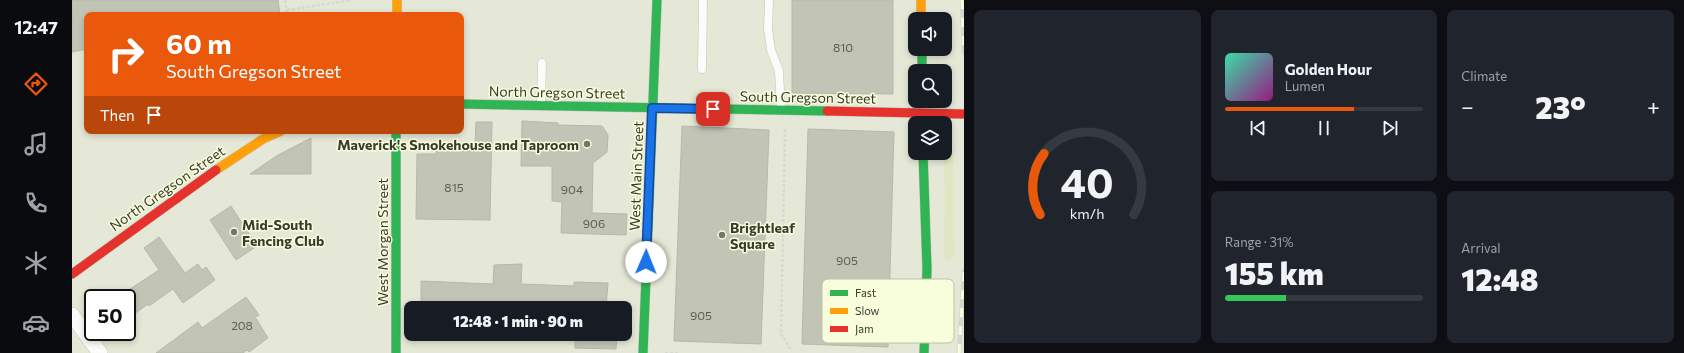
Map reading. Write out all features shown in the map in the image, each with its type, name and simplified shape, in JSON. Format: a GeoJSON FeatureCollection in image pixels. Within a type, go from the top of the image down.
{"type":"FeatureCollection","features":[{"type":"Feature","properties":{"kind":"main road"},"geometry":{"type":"LineString","coordinates":[[397,12],[398,0]]}},
{"type":"Feature","properties":{"kind":"main road","name":"West Main Street"},"geometry":{"type":"LineString","coordinates":[[643,353],[657,0]]}},
{"type":"Feature","properties":{"kind":"main road"},"geometry":{"type":"LineString","coordinates":[[921,0],[921,12]]}},
{"type":"Feature","properties":{"kind":"main road","name":"North Gregson Street"},"geometry":{"type":"LineString","coordinates":[[464,104],[652,108]]}},
{"type":"Feature","properties":{"kind":"main road","name":"South Gregson Street"},"geometry":{"type":"LineString","coordinates":[[652,108],[964,114]]}},
{"type":"Feature","properties":{"kind":"main road"},"geometry":{"type":"LineString","coordinates":[[922,108],[922,113]]}},
{"type":"Feature","properties":{"kind":"main road","name":"North Gregson Street"},"geometry":{"type":"LineString","coordinates":[[72,274],[218,168],[257,143],[276,134]]}},
{"type":"Feature","properties":{"kind":"main road","name":"West Morgan Street"},"geometry":{"type":"LineString","coordinates":[[396,134],[396,353]]}},
{"type":"Feature","properties":{"kind":"main road"},"geometry":{"type":"LineString","coordinates":[[923,160],[927,279]]}},
{"type":"Feature","properties":{"kind":"main road"},"geometry":{"type":"LineString","coordinates":[[924,343],[924,353]]}},
{"type":"Feature","properties":{"kind":"street"},"geometry":{"type":"LineString","coordinates":[[72,314],[100,353]]}},
{"type":"Feature","properties":{"kind":"lane"},"geometry":{"type":"LineString","coordinates":[[702,69],[703,0]]}},
{"type":"Feature","properties":{"kind":"lane"},"geometry":{"type":"LineString","coordinates":[[769,0],[768,29],[772,50],[779,71],[780,111]]}},
{"type":"Feature","properties":{"kind":"lane"},"geometry":{"type":"LineString","coordinates":[[540,105],[542,63]]}},
{"type":"Feature","properties":{"kind":"path"},"geometry":{"type":"LineString","coordinates":[[285,0],[287,10],[352,0]]}},
{"type":"Feature","properties":{"kind":"path"},"geometry":{"type":"LineString","coordinates":[[785,124],[781,334],[792,351]]}},
{"type":"Feature","properties":{"kind":"path"},"geometry":{"type":"LineString","coordinates":[[665,353],[678,353]]}},
{"type":"Feature","properties":{"kind":"green space"},"geometry":{"type":"Polygon","coordinates":[[[952,155],[954,258],[946,260],[944,253],[945,192],[943,160],[952,160],[952,155]]]}},
{"type":"Feature","properties":{"kind":"building"},"geometry":{"type":"Polygon","coordinates":[[[72,0],[278,0],[280,12],[84,12],[84,50],[72,52],[72,0]]]}},
{"type":"Feature","properties":{"kind":"building"},"geometry":{"type":"Polygon","coordinates":[[[792,0],[893,0],[893,94],[792,93],[792,0]]]}},
{"type":"Feature","properties":{"kind":"building"},"geometry":{"type":"Polygon","coordinates":[[[522,121],[558,123],[558,125],[602,126],[608,135],[607,152],[593,163],[592,213],[627,214],[626,235],[561,233],[562,202],[552,201],[552,166],[521,166],[522,121]]]}},
{"type":"Feature","properties":{"kind":"building"},"geometry":{"type":"Polygon","coordinates":[[[476,122],[492,122],[490,220],[416,219],[417,154],[436,154],[437,149],[444,144],[475,146],[476,122]]]}},
{"type":"Feature","properties":{"kind":"building","name":"Brightleaf Square"},"geometry":{"type":"Polygon","coordinates":[[[682,126],[769,130],[761,344],[674,341],[682,126]]]}},
{"type":"Feature","properties":{"kind":"building","name":"Brightleaf Square"},"geometry":{"type":"Polygon","coordinates":[[[808,129],[894,132],[890,279],[822,279],[822,343],[888,343],[888,347],[802,344],[808,129]]]}},
{"type":"Feature","properties":{"kind":"building"},"geometry":{"type":"Polygon","coordinates":[[[311,138],[311,174],[250,174],[278,155],[311,138]]]}},
{"type":"Feature","properties":{"kind":"building"},"geometry":{"type":"Polygon","coordinates":[[[231,206],[257,246],[236,260],[210,220],[231,206]]]}},
{"type":"Feature","properties":{"kind":"building"},"geometry":{"type":"Polygon","coordinates":[[[159,237],[185,273],[198,264],[202,270],[206,267],[215,280],[183,303],[173,289],[149,306],[148,304],[136,313],[136,289],[130,289],[159,270],[144,248],[159,237]]]}},
{"type":"Feature","properties":{"kind":"building"},"geometry":{"type":"Polygon","coordinates":[[[522,264],[521,284],[574,286],[574,282],[608,283],[607,301],[421,301],[421,281],[493,284],[494,265],[522,264]]]}},
{"type":"Feature","properties":{"kind":"building"},"geometry":{"type":"Polygon","coordinates":[[[246,297],[259,315],[255,317],[268,338],[249,352],[247,350],[243,353],[156,353],[198,322],[202,328],[246,297]]]}},
{"type":"Feature","properties":{"kind":"building"},"geometry":{"type":"Polygon","coordinates":[[[575,341],[617,341],[616,349],[575,348],[575,341]]]}},
{"type":"Feature","properties":{"kind":"railway"},"geometry":{"type":"LineString","coordinates":[[962,0],[964,53]]}},
{"type":"Feature","properties":{"kind":"railway"},"geometry":{"type":"LineString","coordinates":[[959,353],[964,271]]}},
{"type":"Feature","properties":{"kind":"traffic: fast"},"geometry":{"type":"LineString","coordinates":[[643,353],[657,0]]}},
{"type":"Feature","properties":{"kind":"traffic: fast"},"geometry":{"type":"LineString","coordinates":[[922,56],[922,64]]}},
{"type":"Feature","properties":{"kind":"traffic: fast"},"geometry":{"type":"LineString","coordinates":[[464,104],[827,111]]}},
{"type":"Feature","properties":{"kind":"traffic: fast"},"geometry":{"type":"LineString","coordinates":[[396,134],[396,353]]}},
{"type":"Feature","properties":{"kind":"traffic: fast"},"geometry":{"type":"LineString","coordinates":[[923,160],[927,279]]}},
{"type":"Feature","properties":{"kind":"traffic: fast"},"geometry":{"type":"LineString","coordinates":[[924,343],[924,353]]}},
{"type":"Feature","properties":{"kind":"traffic: slow"},"geometry":{"type":"LineString","coordinates":[[397,0],[397,12]]}},
{"type":"Feature","properties":{"kind":"traffic: slow"},"geometry":{"type":"LineString","coordinates":[[921,0],[921,12]]}},
{"type":"Feature","properties":{"kind":"traffic: slow"},"geometry":{"type":"LineString","coordinates":[[216,170],[263,139],[274,134]]}},
{"type":"Feature","properties":{"kind":"traffic: jam"},"geometry":{"type":"LineString","coordinates":[[827,111],[964,114]]}},
{"type":"Feature","properties":{"kind":"traffic: jam"},"geometry":{"type":"LineString","coordinates":[[72,274],[216,170]]}},
{"type":"Feature","properties":{"kind":"place","name":"Maverick's Smokehouse and Taproom"},"geometry":{"type":"Point","coordinates":[587,144]}},
{"type":"Feature","properties":{"kind":"place","name":"Mid-South Fencing Club"},"geometry":{"type":"Point","coordinates":[234,232]}},
{"type":"Feature","properties":{"kind":"place","name":"Brightleaf Square"},"geometry":{"type":"Point","coordinates":[722,235]}},
{"type":"Feature","properties":{"kind":"route"},"geometry":{"type":"LineString","coordinates":[[646,262],[652,108],[713,109]]}}]}
